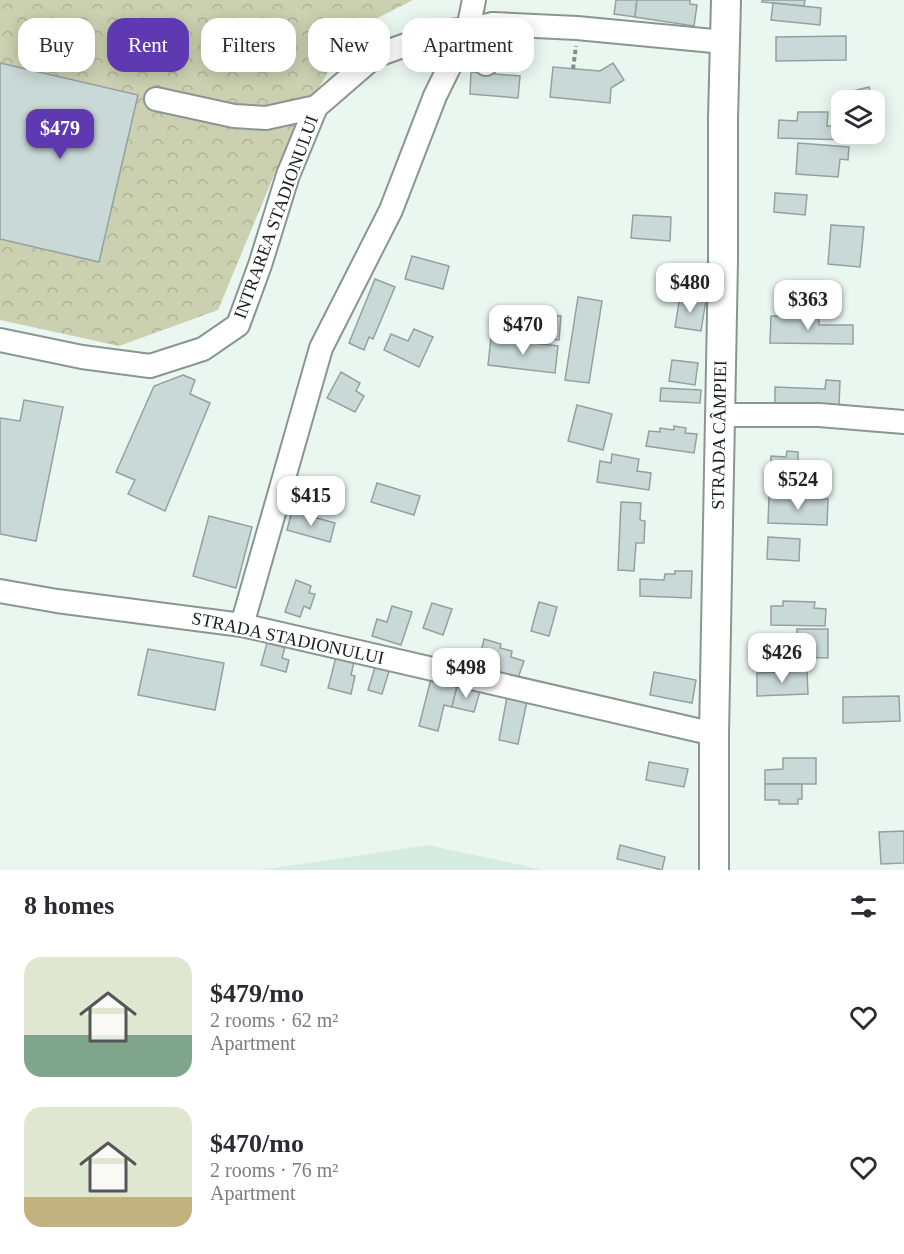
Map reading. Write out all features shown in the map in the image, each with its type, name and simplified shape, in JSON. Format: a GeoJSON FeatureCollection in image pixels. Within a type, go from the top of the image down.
{"type":"FeatureCollection","features":[{"type":"Feature","properties":{"kind":"main road","name":"STRADA CÂMPIEI"},"geometry":{"type":"LineString","coordinates":[[714,870],[714,734],[726,0]]}},
{"type":"Feature","properties":{"kind":"street"},"geometry":{"type":"LineString","coordinates":[[470,18],[474,0]]}},
{"type":"Feature","properties":{"kind":"street","name":"INTRAREA STADIONULUI"},"geometry":{"type":"LineString","coordinates":[[534,26],[724,42]]}},
{"type":"Feature","properties":{"kind":"street","name":"INTRAREA STADIONULUI"},"geometry":{"type":"LineString","coordinates":[[0,340],[82,357],[150,366],[202,349],[237,325],[260,265],[288,175],[316,107],[375,56],[402,46]]}},
{"type":"Feature","properties":{"kind":"street"},"geometry":{"type":"LineString","coordinates":[[242,625],[321,348],[391,210],[435,96],[447,72]]}},
{"type":"Feature","properties":{"kind":"street"},"geometry":{"type":"LineString","coordinates":[[156,99],[234,116],[266,117],[316,107]]}},
{"type":"Feature","properties":{"kind":"street"},"geometry":{"type":"LineString","coordinates":[[719,415],[819,415],[904,422]]}},
{"type":"Feature","properties":{"kind":"street","name":"STRADA STADIONULUI"},"geometry":{"type":"LineString","coordinates":[[0,591],[57,601],[242,625],[714,734]]}},
{"type":"Feature","properties":{"kind":"shaded area"},"geometry":{"type":"Polygon","coordinates":[[[428,845],[544,870],[260,870],[322,861],[428,845]]]}},
{"type":"Feature","properties":{"kind":"green space"},"geometry":{"type":"Polygon","coordinates":[[[0,0],[413,0],[378,18],[308,18],[308,72],[328,72],[289,139],[218,310],[119,346],[0,320],[0,0]]]}},
{"type":"Feature","properties":{"kind":"building"},"geometry":{"type":"Polygon","coordinates":[[[616,0],[637,0],[635,17],[614,14],[616,0]]]}},
{"type":"Feature","properties":{"kind":"building"},"geometry":{"type":"Polygon","coordinates":[[[637,0],[690,0],[690,4],[697,5],[694,26],[635,17],[637,0]]]}},
{"type":"Feature","properties":{"kind":"building"},"geometry":{"type":"Polygon","coordinates":[[[762,0],[805,0],[804,6],[762,2],[762,0]]]}},
{"type":"Feature","properties":{"kind":"building"},"geometry":{"type":"Polygon","coordinates":[[[773,3],[821,8],[820,25],[771,20],[773,3]]]}},
{"type":"Feature","properties":{"kind":"building"},"geometry":{"type":"Polygon","coordinates":[[[846,36],[846,60],[776,61],[776,37],[846,36]]]}},
{"type":"Feature","properties":{"kind":"building"},"geometry":{"type":"Polygon","coordinates":[[[0,63],[18,67],[18,72],[39,72],[138,95],[99,262],[0,239],[0,63]]]}},
{"type":"Feature","properties":{"kind":"building"},"geometry":{"type":"Polygon","coordinates":[[[613,63],[624,80],[611,88],[610,103],[550,97],[553,67],[600,71],[613,63]]]}},
{"type":"Feature","properties":{"kind":"building"},"geometry":{"type":"Polygon","coordinates":[[[471,72],[520,76],[518,98],[470,94],[471,72]]]}},
{"type":"Feature","properties":{"kind":"building"},"geometry":{"type":"Polygon","coordinates":[[[798,112],[828,112],[827,126],[831,126],[831,139],[778,138],[779,120],[797,121],[798,112]]]}},
{"type":"Feature","properties":{"kind":"building"},"geometry":{"type":"Polygon","coordinates":[[[798,143],[849,147],[848,160],[840,159],[838,177],[796,174],[798,143]]]}},
{"type":"Feature","properties":{"kind":"building"},"geometry":{"type":"Polygon","coordinates":[[[775,193],[807,195],[805,215],[774,212],[775,193]]]}},
{"type":"Feature","properties":{"kind":"building"},"geometry":{"type":"Polygon","coordinates":[[[633,215],[671,217],[670,241],[631,238],[633,215]]]}},
{"type":"Feature","properties":{"kind":"building"},"geometry":{"type":"Polygon","coordinates":[[[831,225],[864,227],[860,267],[828,264],[831,225]]]}},
{"type":"Feature","properties":{"kind":"building"},"geometry":{"type":"Polygon","coordinates":[[[412,256],[449,266],[443,289],[405,279],[412,256]]]}},
{"type":"Feature","properties":{"kind":"building"},"geometry":{"type":"Polygon","coordinates":[[[375,279],[395,287],[373,339],[369,337],[364,350],[349,343],[375,279]]]}},
{"type":"Feature","properties":{"kind":"building"},"geometry":{"type":"Polygon","coordinates":[[[680,296],[706,300],[701,331],[675,327],[680,296]]]}},
{"type":"Feature","properties":{"kind":"building"},"geometry":{"type":"Polygon","coordinates":[[[578,297],[602,301],[589,383],[565,380],[578,297]]]}},
{"type":"Feature","properties":{"kind":"building"},"geometry":{"type":"Polygon","coordinates":[[[504,311],[561,316],[559,340],[502,334],[504,311]]]}},
{"type":"Feature","properties":{"kind":"building"},"geometry":{"type":"Polygon","coordinates":[[[771,316],[819,317],[819,325],[853,325],[853,344],[770,343],[771,316]]]}},
{"type":"Feature","properties":{"kind":"building"},"geometry":{"type":"Polygon","coordinates":[[[414,329],[433,337],[419,367],[384,350],[391,334],[408,341],[414,329]]]}},
{"type":"Feature","properties":{"kind":"building"},"geometry":{"type":"Polygon","coordinates":[[[491,338],[558,346],[555,373],[488,365],[491,338]]]}},
{"type":"Feature","properties":{"kind":"building"},"geometry":{"type":"Polygon","coordinates":[[[672,360],[698,363],[695,385],[669,381],[672,360]]]}},
{"type":"Feature","properties":{"kind":"building"},"geometry":{"type":"Polygon","coordinates":[[[341,372],[360,383],[356,391],[364,396],[355,412],[327,398],[341,372]]]}},
{"type":"Feature","properties":{"kind":"building"},"geometry":{"type":"Polygon","coordinates":[[[183,375],[195,380],[190,394],[210,403],[165,511],[128,494],[135,480],[116,472],[154,386],[183,375]]]}},
{"type":"Feature","properties":{"kind":"building"},"geometry":{"type":"Polygon","coordinates":[[[826,380],[840,381],[839,406],[775,403],[775,387],[825,389],[826,380]]]}},
{"type":"Feature","properties":{"kind":"building"},"geometry":{"type":"Polygon","coordinates":[[[661,388],[701,390],[700,403],[660,401],[661,388]]]}},
{"type":"Feature","properties":{"kind":"building"},"geometry":{"type":"Polygon","coordinates":[[[24,400],[63,407],[36,541],[0,534],[0,418],[20,421],[24,400]]]}},
{"type":"Feature","properties":{"kind":"building"},"geometry":{"type":"Polygon","coordinates":[[[577,405],[612,414],[603,450],[568,441],[577,405]]]}},
{"type":"Feature","properties":{"kind":"building"},"geometry":{"type":"Polygon","coordinates":[[[674,426],[686,428],[685,433],[697,434],[694,453],[646,446],[649,431],[660,432],[660,428],[674,430],[674,426]]]}},
{"type":"Feature","properties":{"kind":"building"},"geometry":{"type":"Polygon","coordinates":[[[787,451],[798,452],[798,464],[802,464],[800,488],[769,486],[771,456],[786,457],[787,451]]]}},
{"type":"Feature","properties":{"kind":"building"},"geometry":{"type":"Polygon","coordinates":[[[612,454],[639,459],[637,471],[651,473],[649,490],[597,482],[600,461],[611,463],[612,454]]]}},
{"type":"Feature","properties":{"kind":"building"},"geometry":{"type":"Polygon","coordinates":[[[377,483],[420,496],[414,515],[371,502],[377,483]]]}},
{"type":"Feature","properties":{"kind":"building"},"geometry":{"type":"Polygon","coordinates":[[[769,497],[828,499],[827,525],[768,523],[769,497]]]}},
{"type":"Feature","properties":{"kind":"building"},"geometry":{"type":"Polygon","coordinates":[[[621,502],[641,503],[640,520],[645,521],[644,543],[636,543],[634,571],[618,570],[621,502]]]}},
{"type":"Feature","properties":{"kind":"building"},"geometry":{"type":"Polygon","coordinates":[[[292,511],[335,523],[330,542],[287,530],[292,511]]]}},
{"type":"Feature","properties":{"kind":"building"},"geometry":{"type":"Polygon","coordinates":[[[209,516],[252,527],[236,588],[193,576],[209,516]]]}},
{"type":"Feature","properties":{"kind":"building"},"geometry":{"type":"Polygon","coordinates":[[[768,537],[800,539],[799,561],[767,559],[768,537]]]}},
{"type":"Feature","properties":{"kind":"building"},"geometry":{"type":"Polygon","coordinates":[[[675,571],[692,571],[691,598],[640,596],[640,579],[664,580],[665,574],[675,574],[675,571]]]}},
{"type":"Feature","properties":{"kind":"building"},"geometry":{"type":"Polygon","coordinates":[[[296,580],[311,586],[309,593],[315,594],[310,609],[304,606],[300,617],[285,612],[296,580]]]}},
{"type":"Feature","properties":{"kind":"building"},"geometry":{"type":"Polygon","coordinates":[[[783,601],[815,602],[814,608],[826,609],[825,626],[771,625],[771,606],[783,606],[783,601]]]}},
{"type":"Feature","properties":{"kind":"building"},"geometry":{"type":"Polygon","coordinates":[[[539,602],[557,607],[549,636],[531,631],[539,602]]]}},
{"type":"Feature","properties":{"kind":"building"},"geometry":{"type":"Polygon","coordinates":[[[432,603],[452,609],[443,635],[423,628],[432,603]]]}},
{"type":"Feature","properties":{"kind":"building"},"geometry":{"type":"Polygon","coordinates":[[[392,606],[412,612],[401,645],[372,636],[377,619],[387,622],[392,606]]]}},
{"type":"Feature","properties":{"kind":"building"},"geometry":{"type":"Polygon","coordinates":[[[797,629],[828,629],[828,658],[797,657],[797,629]]]}},
{"type":"Feature","properties":{"kind":"building"},"geometry":{"type":"Polygon","coordinates":[[[484,639],[501,644],[500,648],[512,651],[511,657],[524,661],[518,678],[484,667],[488,654],[481,652],[484,639]]]}},
{"type":"Feature","properties":{"kind":"building"},"geometry":{"type":"Polygon","coordinates":[[[267,643],[285,647],[282,658],[289,660],[286,672],[261,665],[267,643]]]}},
{"type":"Feature","properties":{"kind":"building"},"geometry":{"type":"Polygon","coordinates":[[[148,649],[224,663],[215,710],[138,695],[148,649]]]}},
{"type":"Feature","properties":{"kind":"building"},"geometry":{"type":"Polygon","coordinates":[[[336,657],[354,662],[351,675],[355,676],[351,694],[328,688],[336,657]]]}},
{"type":"Feature","properties":{"kind":"building"},"geometry":{"type":"Polygon","coordinates":[[[376,664],[390,668],[382,694],[368,690],[376,664]]]}},
{"type":"Feature","properties":{"kind":"building"},"geometry":{"type":"Polygon","coordinates":[[[807,671],[808,694],[757,696],[757,673],[807,671]]]}},
{"type":"Feature","properties":{"kind":"building"},"geometry":{"type":"Polygon","coordinates":[[[654,672],[696,680],[692,703],[650,695],[654,672]]]}},
{"type":"Feature","properties":{"kind":"building"},"geometry":{"type":"Polygon","coordinates":[[[431,679],[457,686],[452,707],[444,705],[438,731],[419,726],[431,679]]]}},
{"type":"Feature","properties":{"kind":"building"},"geometry":{"type":"Polygon","coordinates":[[[457,686],[480,691],[474,712],[452,707],[457,686]]]}},
{"type":"Feature","properties":{"kind":"building"},"geometry":{"type":"Polygon","coordinates":[[[899,696],[900,721],[843,723],[843,697],[899,696]]]}},
{"type":"Feature","properties":{"kind":"building"},"geometry":{"type":"Polygon","coordinates":[[[507,697],[527,701],[518,744],[499,740],[507,697]]]}},
{"type":"Feature","properties":{"kind":"building"},"geometry":{"type":"Polygon","coordinates":[[[783,758],[816,758],[816,784],[765,784],[765,770],[783,769],[783,758]]]}},
{"type":"Feature","properties":{"kind":"building"},"geometry":{"type":"Polygon","coordinates":[[[649,762],[688,769],[684,787],[646,780],[649,762]]]}},
{"type":"Feature","properties":{"kind":"building"},"geometry":{"type":"Polygon","coordinates":[[[765,784],[802,784],[802,799],[798,799],[798,804],[779,804],[779,800],[765,800],[765,784]]]}},
{"type":"Feature","properties":{"kind":"building"},"geometry":{"type":"Polygon","coordinates":[[[904,831],[904,863],[881,864],[879,832],[904,831]]]}},
{"type":"Feature","properties":{"kind":"building"},"geometry":{"type":"Polygon","coordinates":[[[620,845],[665,857],[662,870],[617,859],[620,845]]]}}]}
